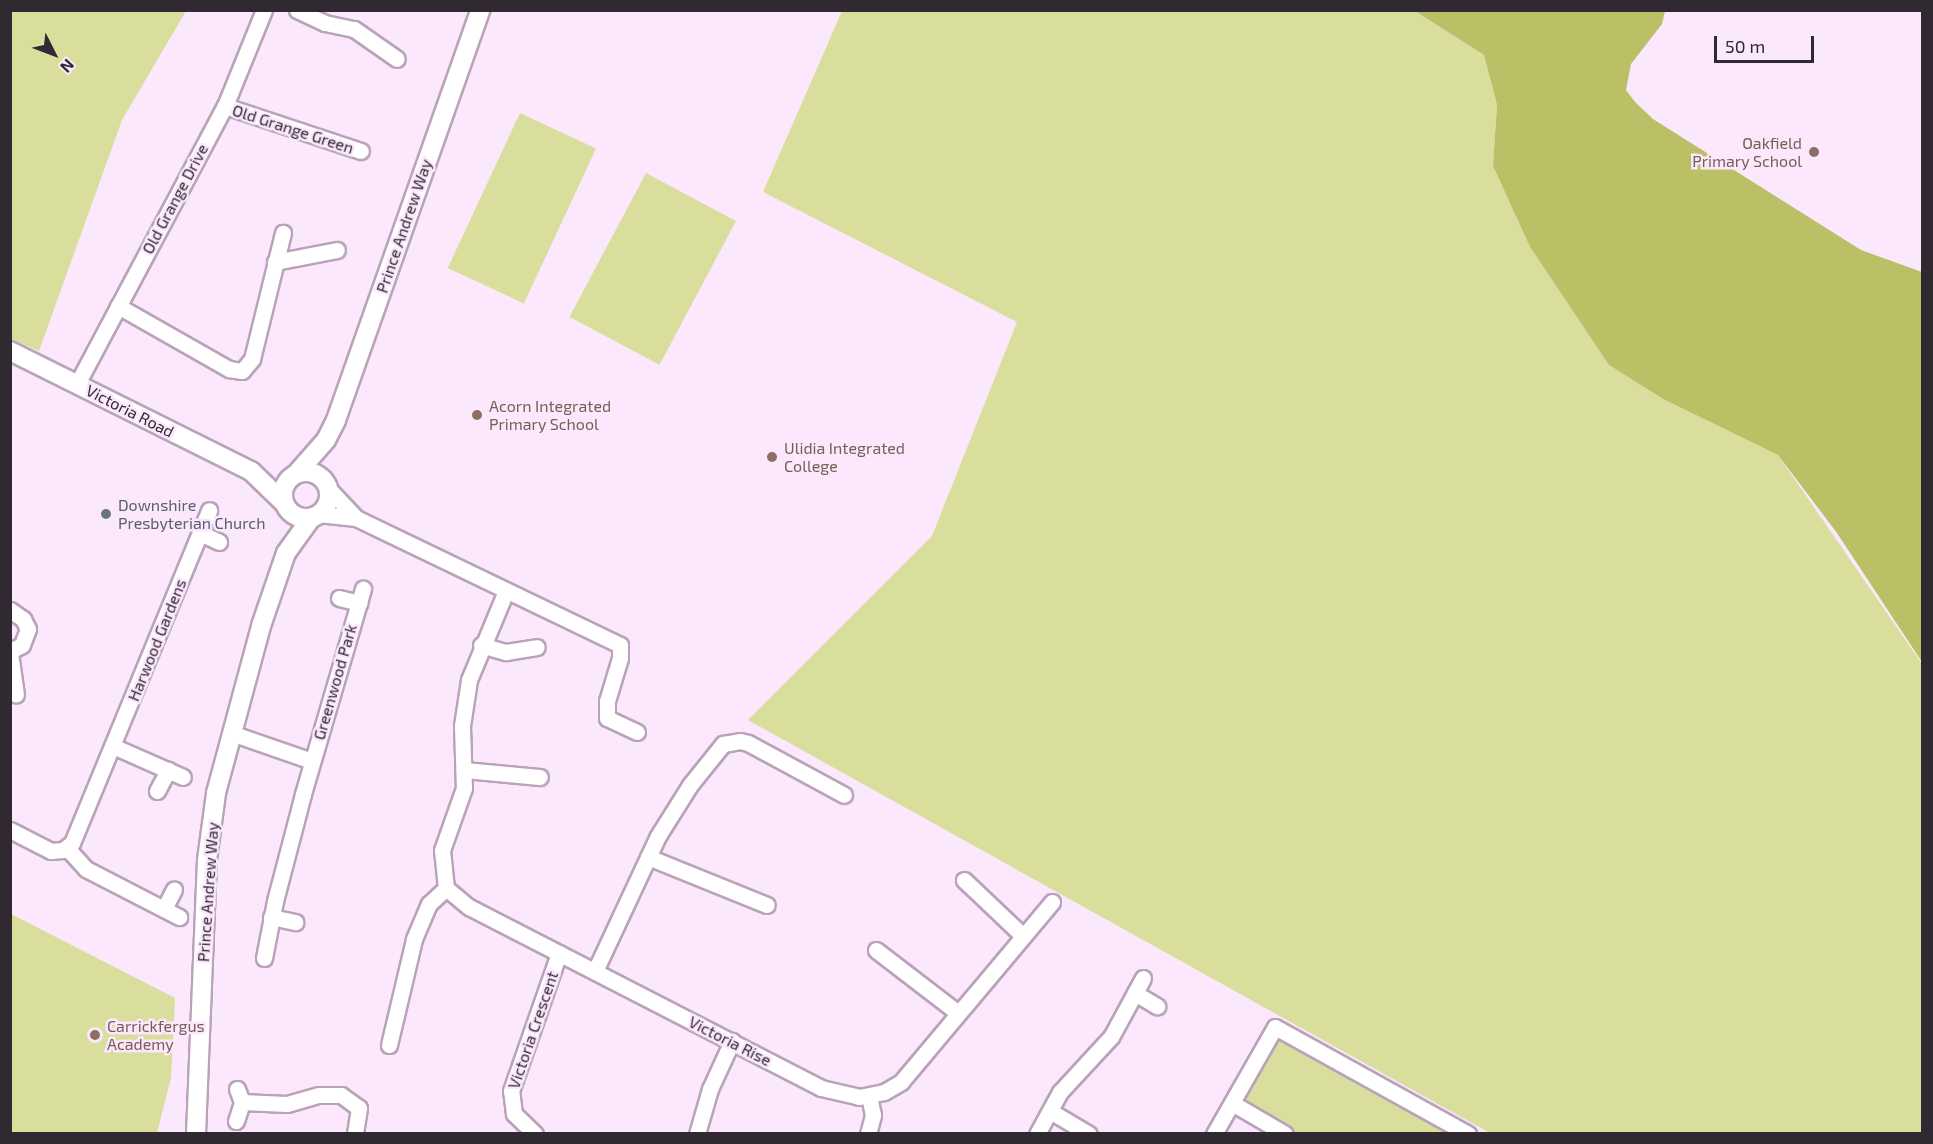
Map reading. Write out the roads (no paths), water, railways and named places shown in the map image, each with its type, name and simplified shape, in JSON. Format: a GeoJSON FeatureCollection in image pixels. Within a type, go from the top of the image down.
{"type":"FeatureCollection","features":[{"type":"Feature","properties":{"kind":"street","name":"Old Grange Drive"},"geometry":{"type":"LineString","coordinates":[[77,384],[225,106],[264,10]]}},
{"type":"Feature","properties":{"kind":"street"},"geometry":{"type":"LineString","coordinates":[[297,10],[325,23],[354,29],[397,59]]}},
{"type":"Feature","properties":{"kind":"street","name":"Prince Andrew Way"},"geometry":{"type":"LineString","coordinates":[[327,485],[326,440],[480,10]]}},
{"type":"Feature","properties":{"kind":"street","name":"Old Grange Green"},"geometry":{"type":"LineString","coordinates":[[225,106],[361,151]]}},
{"type":"Feature","properties":{"kind":"street"},"geometry":{"type":"LineString","coordinates":[[118,306],[231,370],[242,371],[252,360],[283,233]]}},
{"type":"Feature","properties":{"kind":"street"},"geometry":{"type":"LineString","coordinates":[[275,262],[337,250]]}},
{"type":"Feature","properties":{"kind":"street","name":"Victoria Road"},"geometry":{"type":"LineString","coordinates":[[10,351],[251,471],[285,505]]}},
{"type":"Feature","properties":{"kind":"street","name":"Prince Andrew Way"},"geometry":{"type":"LineString","coordinates":[[295,474],[326,440]]}},
{"type":"Feature","properties":{"kind":"street","name":"Victoria Road"},"geometry":{"type":"LineString","coordinates":[[251,471],[295,474]]}},
{"type":"Feature","properties":{"kind":"street"},"geometry":{"type":"LineString","coordinates":[[356,518],[298,517],[285,505],[283,488],[295,474],[312,472],[327,485],[356,518],[620,645],[620,658],[607,701],[608,718],[637,732]]}},
{"type":"Feature","properties":{"kind":"street"},"geometry":{"type":"LineString","coordinates":[[315,516],[327,504],[327,485]]}},
{"type":"Feature","properties":{"kind":"street","name":"Prince Andrew Way"},"geometry":{"type":"LineString","coordinates":[[196,1134],[207,860],[231,733],[286,553],[285,505]]}},
{"type":"Feature","properties":{"kind":"street","name":"Harwood Gardens"},"geometry":{"type":"LineString","coordinates":[[67,848],[74,840],[115,747],[209,510]]}},
{"type":"Feature","properties":{"kind":"street","name":"Prince Andrew Way"},"geometry":{"type":"LineString","coordinates":[[286,553],[315,516]]}},
{"type":"Feature","properties":{"kind":"street"},"geometry":{"type":"LineString","coordinates":[[200,533],[219,542]]}},
{"type":"Feature","properties":{"kind":"street"},"geometry":{"type":"LineString","coordinates":[[389,1044],[418,930],[429,904],[446,888],[442,850],[461,801],[464,770],[464,704],[481,645],[506,591]]}},
{"type":"Feature","properties":{"kind":"street","name":"Greenwood Park"},"geometry":{"type":"LineString","coordinates":[[264,958],[271,916],[312,761],[361,596],[339,598]]}},
{"type":"Feature","properties":{"kind":"street"},"geometry":{"type":"LineString","coordinates":[[10,610],[23,619],[28,629],[22,645],[10,652],[16,695]]}},
{"type":"Feature","properties":{"kind":"street"},"geometry":{"type":"LineString","coordinates":[[481,645],[506,652],[537,647]]}},
{"type":"Feature","properties":{"kind":"street","name":"Greenwood Park"},"geometry":{"type":"LineString","coordinates":[[231,733],[312,761]]}},
{"type":"Feature","properties":{"kind":"street"},"geometry":{"type":"LineString","coordinates":[[595,971],[648,857],[690,785],[718,749],[730,741],[748,743],[844,795]]}},
{"type":"Feature","properties":{"kind":"street"},"geometry":{"type":"LineString","coordinates":[[115,747],[183,777]]}},
{"type":"Feature","properties":{"kind":"street"},"geometry":{"type":"LineString","coordinates":[[158,791],[168,770]]}},
{"type":"Feature","properties":{"kind":"street"},"geometry":{"type":"LineString","coordinates":[[464,770],[540,777]]}},
{"type":"Feature","properties":{"kind":"street"},"geometry":{"type":"LineString","coordinates":[[10,830],[49,850],[67,848],[80,865],[179,917]]}},
{"type":"Feature","properties":{"kind":"street"},"geometry":{"type":"LineString","coordinates":[[648,857],[766,905]]}},
{"type":"Feature","properties":{"kind":"street"},"geometry":{"type":"LineString","coordinates":[[964,880],[1023,936]]}},
{"type":"Feature","properties":{"kind":"street","name":"Victoria Rise"},"geometry":{"type":"LineString","coordinates":[[446,888],[469,907],[828,1091],[869,1096]]}},
{"type":"Feature","properties":{"kind":"street"},"geometry":{"type":"LineString","coordinates":[[164,909],[174,889]]}},
{"type":"Feature","properties":{"kind":"street"},"geometry":{"type":"LineString","coordinates":[[868,1134],[873,1115],[869,1096],[901,1082],[1052,902]]}},
{"type":"Feature","properties":{"kind":"street"},"geometry":{"type":"LineString","coordinates":[[271,916],[295,922]]}},
{"type":"Feature","properties":{"kind":"street"},"geometry":{"type":"LineString","coordinates":[[876,950],[958,1013]]}},
{"type":"Feature","properties":{"kind":"street","name":"Victoria Crescent"},"geometry":{"type":"LineString","coordinates":[[535,1134],[514,1114],[511,1091],[559,953]]}},
{"type":"Feature","properties":{"kind":"street"},"geometry":{"type":"LineString","coordinates":[[1037,1134],[1060,1092],[1111,1037],[1143,978]]}},
{"type":"Feature","properties":{"kind":"street"},"geometry":{"type":"LineString","coordinates":[[1135,993],[1157,1006]]}},
{"type":"Feature","properties":{"kind":"street"},"geometry":{"type":"LineString","coordinates":[[1214,1134],[1275,1027],[1468,1134]]}},
{"type":"Feature","properties":{"kind":"street"},"geometry":{"type":"LineString","coordinates":[[697,1134],[710,1089],[732,1041]]}},
{"type":"Feature","properties":{"kind":"street"},"geometry":{"type":"LineString","coordinates":[[236,1121],[240,1095],[287,1104],[319,1095],[341,1095],[359,1108],[356,1134]]}},
{"type":"Feature","properties":{"kind":"street"},"geometry":{"type":"LineString","coordinates":[[1232,1103],[1285,1134]]}},
{"type":"Feature","properties":{"kind":"street"},"geometry":{"type":"LineString","coordinates":[[1050,1110],[1089,1134]]}},
{"type":"Feature","properties":{"kind":"place","name":"Oakfield Primary School"},"geometry":{"type":"Point","coordinates":[1814,152]}},
{"type":"Feature","properties":{"kind":"place","name":"Acorn Integrated Primary School"},"geometry":{"type":"Point","coordinates":[477,415]}},
{"type":"Feature","properties":{"kind":"place","name":"Ulidia Integrated College"},"geometry":{"type":"Point","coordinates":[772,457]}},
{"type":"Feature","properties":{"kind":"place","name":"Downshire Presbyterian Church"},"geometry":{"type":"Point","coordinates":[106,514]}},
{"type":"Feature","properties":{"kind":"place","name":"Carrickfergus Academy"},"geometry":{"type":"Point","coordinates":[95,1035]}}]}
